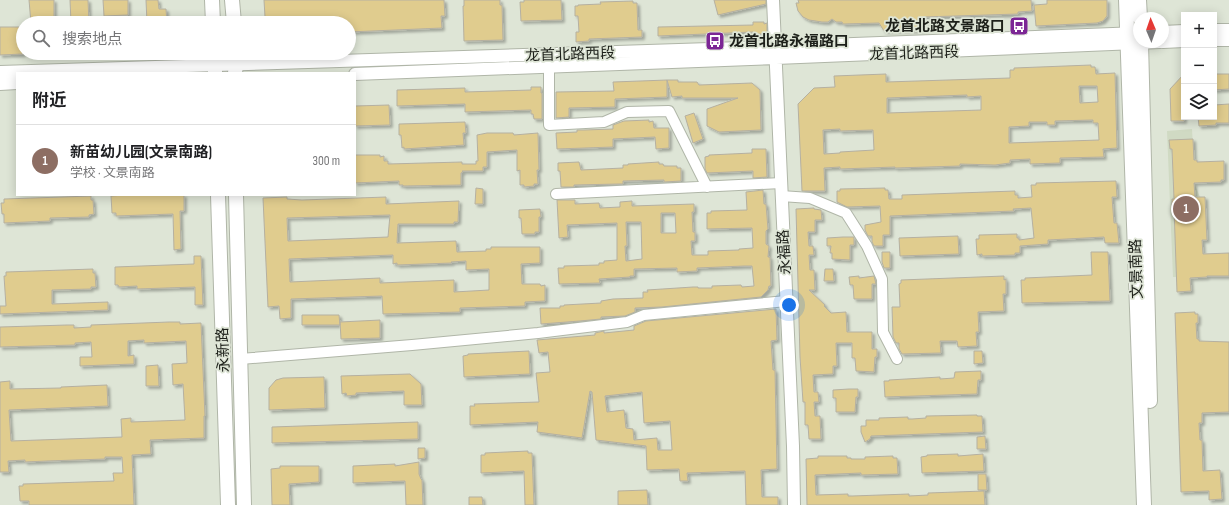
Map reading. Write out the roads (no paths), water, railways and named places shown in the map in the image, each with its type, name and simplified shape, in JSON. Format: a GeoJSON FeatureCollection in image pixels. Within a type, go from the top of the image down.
{"type":"FeatureCollection","features":[{"type":"Feature","properties":{"kind":"main road"},"geometry":{"type":"LineString","coordinates":[[212,0],[213,16]]}},
{"type":"Feature","properties":{"kind":"main road"},"geometry":{"type":"LineString","coordinates":[[232,0],[233,16]]}},
{"type":"Feature","properties":{"kind":"main road"},"geometry":{"type":"LineString","coordinates":[[1126,0],[1133,30]]}},
{"type":"Feature","properties":{"kind":"main road"},"geometry":{"type":"LineString","coordinates":[[1139,0],[1140,12]]}},
{"type":"Feature","properties":{"kind":"main road","name":"文景南路"},"geometry":{"type":"LineString","coordinates":[[1135,48],[1144,505]]}},
{"type":"Feature","properties":{"kind":"main road","name":"文景南路"},"geometry":{"type":"LineString","coordinates":[[1135,48],[1153,505]]}},
{"type":"Feature","properties":{"kind":"main road","name":"永新路"},"geometry":{"type":"LineString","coordinates":[[218,196],[228,505]]}},
{"type":"Feature","properties":{"kind":"main road","name":"永新路"},"geometry":{"type":"LineString","coordinates":[[236,196],[244,505]]}},
{"type":"Feature","properties":{"kind":"street","name":"永福路"},"geometry":{"type":"LineString","coordinates":[[773,0],[793,446],[794,505]]}},
{"type":"Feature","properties":{"kind":"street"},"geometry":{"type":"LineString","coordinates":[[1217,30],[1229,30]]}},
{"type":"Feature","properties":{"kind":"street"},"geometry":{"type":"LineString","coordinates":[[1169,32],[1181,31]]}},
{"type":"Feature","properties":{"kind":"street","name":"龙首北路西段"},"geometry":{"type":"LineString","coordinates":[[0,72],[215,64],[775,53],[1133,39]]}},
{"type":"Feature","properties":{"kind":"street"},"geometry":{"type":"LineString","coordinates":[[1217,40],[1229,40]]}},
{"type":"Feature","properties":{"kind":"street","name":"龙首北路西段"},"geometry":{"type":"LineString","coordinates":[[1169,42],[1181,41]]}},
{"type":"Feature","properties":{"kind":"street","name":"龙首北路西段"},"geometry":{"type":"LineString","coordinates":[[356,74],[548,67],[775,53]]}},
{"type":"Feature","properties":{"kind":"street"},"geometry":{"type":"LineString","coordinates":[[548,67],[549,125],[604,122],[626,112],[669,110],[707,186]]}},
{"type":"Feature","properties":{"kind":"street"},"geometry":{"type":"LineString","coordinates":[[0,84],[16,83]]}},
{"type":"Feature","properties":{"kind":"street"},"geometry":{"type":"LineString","coordinates":[[556,194],[781,183]]}},
{"type":"Feature","properties":{"kind":"street"},"geometry":{"type":"LineString","coordinates":[[781,196],[810,198],[846,213],[867,246],[882,279],[883,332],[897,359]]}},
{"type":"Feature","properties":{"kind":"street"},"geometry":{"type":"LineString","coordinates":[[240,359],[538,333],[627,322],[644,315],[786,301]]}},
{"type":"Feature","properties":{"kind":"place","name":"龙首北路文景路口"},"geometry":{"type":"Point","coordinates":[1019,26]}},
{"type":"Feature","properties":{"kind":"place","name":"龙首北路永福路口"},"geometry":{"type":"Point","coordinates":[715,41]}},
{"type":"Feature","properties":{"kind":"place","name":"新苗幼儿园(文景南路)"},"geometry":{"type":"Point","coordinates":[1186,209]}}]}
